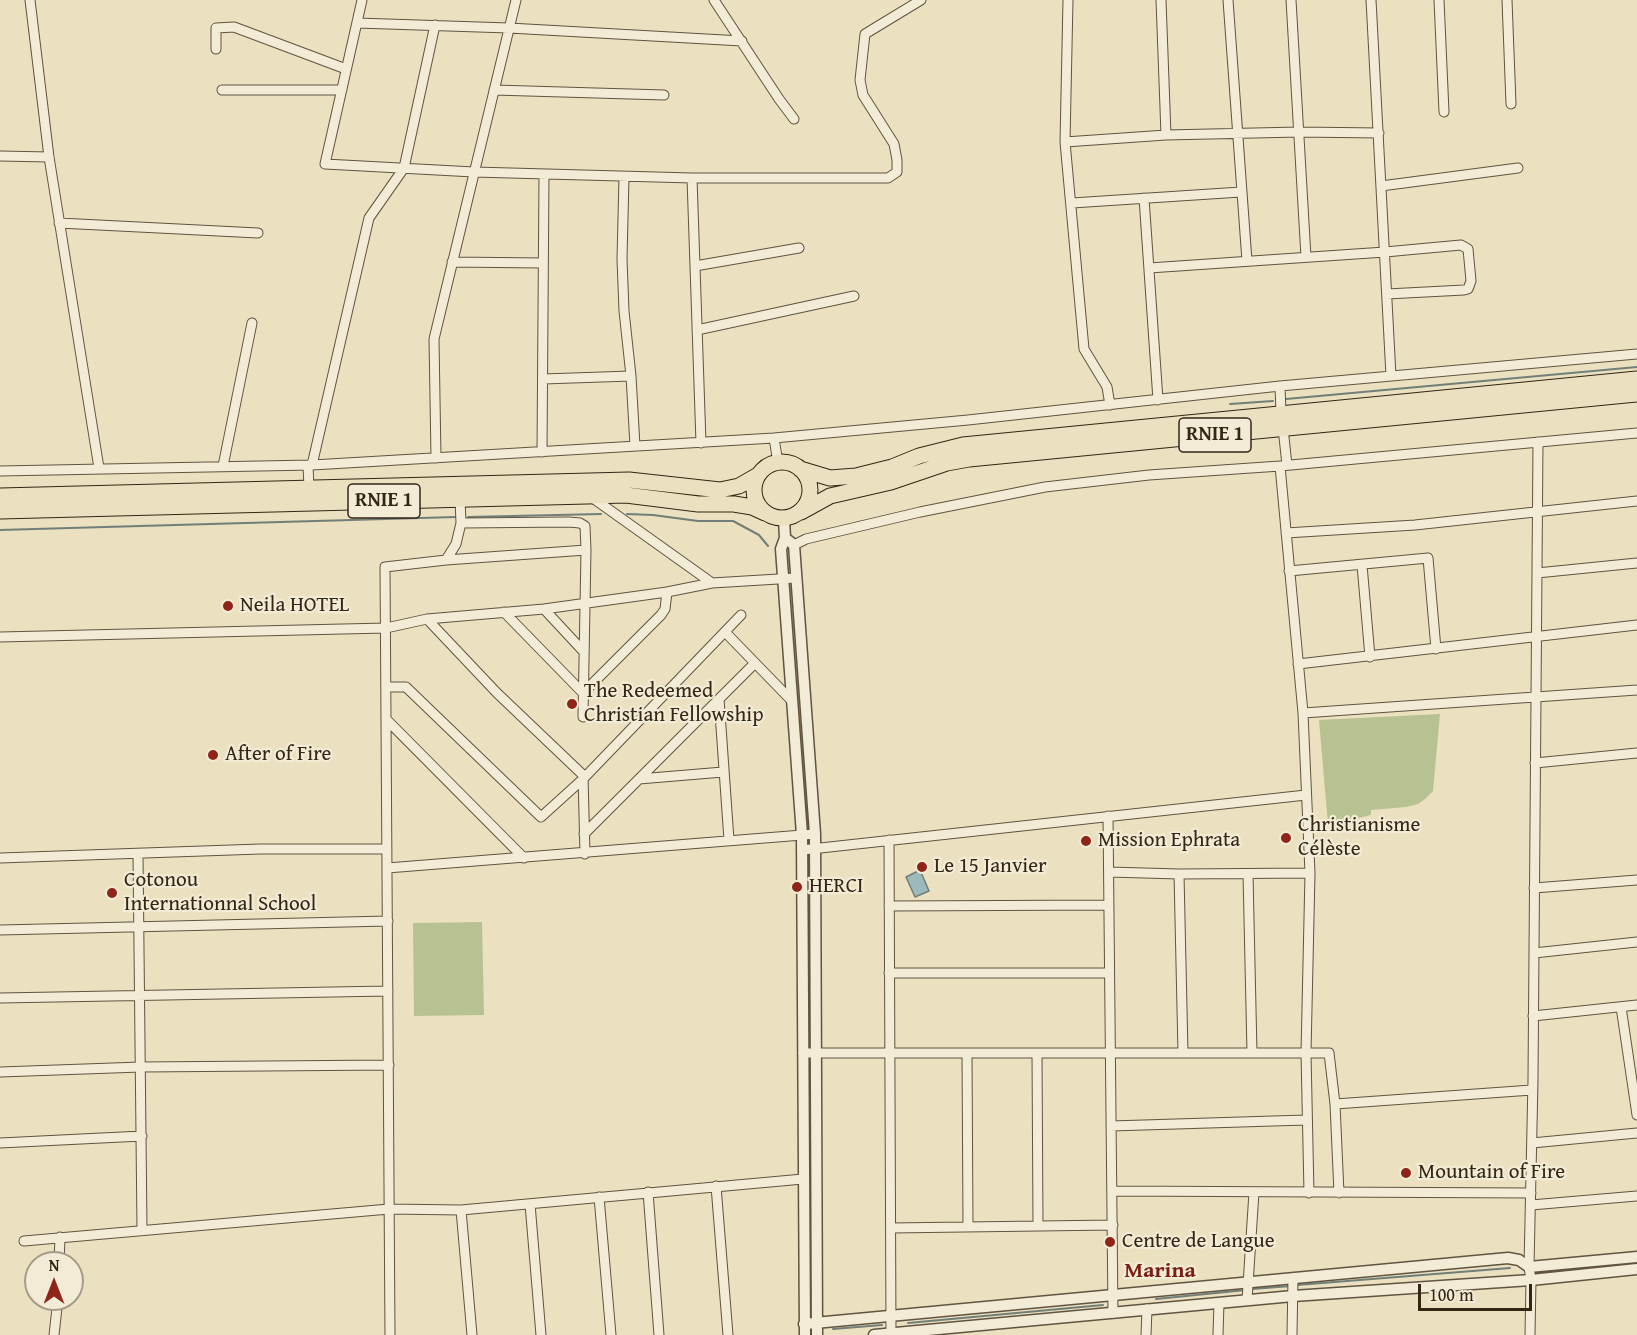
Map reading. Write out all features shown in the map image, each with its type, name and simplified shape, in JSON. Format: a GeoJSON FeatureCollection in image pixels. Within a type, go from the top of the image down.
{"type":"FeatureCollection","features":[{"type":"Feature","properties":{"kind":"highway","name":"RNIE 1"},"geometry":{"type":"LineString","coordinates":[[0,511],[626,495],[698,504],[734,504],[752,507],[773,517],[784,519],[830,496],[891,482],[947,463],[1637,379]]}},
{"type":"Feature","properties":{"kind":"highway","name":"RNIE 1"},"geometry":{"type":"LineString","coordinates":[[0,496],[629,480],[720,490],[739,486],[758,475],[766,467],[778,463],[790,463],[800,469],[830,478],[856,476],[963,445],[1637,394]]}},
{"type":"Feature","properties":{"kind":"highway"},"geometry":{"type":"LineString","coordinates":[[800,469],[808,480],[810,489],[808,501],[801,512]]}},
{"type":"Feature","properties":{"kind":"highway"},"geometry":{"type":"LineString","coordinates":[[758,475],[754,486],[754,496],[757,505],[765,513]]}},
{"type":"Feature","properties":{"kind":"street"},"geometry":{"type":"LineString","coordinates":[[30,0],[49,157],[99,468]]}},
{"type":"Feature","properties":{"kind":"street"},"geometry":{"type":"LineString","coordinates":[[362,0],[325,164],[474,172],[692,178],[888,178],[897,172],[894,144],[863,95],[860,80],[865,34],[920,0]]}},
{"type":"Feature","properties":{"kind":"street"},"geometry":{"type":"LineString","coordinates":[[436,458],[434,339],[516,0]]}},
{"type":"Feature","properties":{"kind":"street"},"geometry":{"type":"LineString","coordinates":[[714,0],[794,119]]}},
{"type":"Feature","properties":{"kind":"street"},"geometry":{"type":"LineString","coordinates":[[1068,0],[1065,141],[1084,349],[1107,387],[1110,405]]}},
{"type":"Feature","properties":{"kind":"street"},"geometry":{"type":"LineString","coordinates":[[1161,0],[1166,135]]}},
{"type":"Feature","properties":{"kind":"street"},"geometry":{"type":"LineString","coordinates":[[1228,0],[1247,261]]}},
{"type":"Feature","properties":{"kind":"street"},"geometry":{"type":"LineString","coordinates":[[1291,0],[1306,257]]}},
{"type":"Feature","properties":{"kind":"street"},"geometry":{"type":"LineString","coordinates":[[1371,0],[1391,376]]}},
{"type":"Feature","properties":{"kind":"street"},"geometry":{"type":"LineString","coordinates":[[1439,0],[1444,112]]}},
{"type":"Feature","properties":{"kind":"street"},"geometry":{"type":"LineString","coordinates":[[1507,0],[1511,104]]}},
{"type":"Feature","properties":{"kind":"street"},"geometry":{"type":"LineString","coordinates":[[357,23],[509,28],[742,41]]}},
{"type":"Feature","properties":{"kind":"street"},"geometry":{"type":"LineString","coordinates":[[309,488],[310,465],[369,218],[404,168],[435,25]]}},
{"type":"Feature","properties":{"kind":"street"},"geometry":{"type":"LineString","coordinates":[[216,49],[216,28],[234,27],[346,69]]}},
{"type":"Feature","properties":{"kind":"street"},"geometry":{"type":"LineString","coordinates":[[222,90],[342,90]]}},
{"type":"Feature","properties":{"kind":"street"},"geometry":{"type":"LineString","coordinates":[[494,90],[664,95]]}},
{"type":"Feature","properties":{"kind":"street"},"geometry":{"type":"LineString","coordinates":[[1065,141],[1166,135],[1379,133]]}},
{"type":"Feature","properties":{"kind":"street"},"geometry":{"type":"LineString","coordinates":[[0,156],[49,157]]}},
{"type":"Feature","properties":{"kind":"street"},"geometry":{"type":"LineString","coordinates":[[1382,186],[1518,168]]}},
{"type":"Feature","properties":{"kind":"street"},"geometry":{"type":"LineString","coordinates":[[542,452],[544,174]]}},
{"type":"Feature","properties":{"kind":"street"},"geometry":{"type":"LineString","coordinates":[[624,177],[624,300],[635,446]]}},
{"type":"Feature","properties":{"kind":"street"},"geometry":{"type":"LineString","coordinates":[[692,178],[701,442]]}},
{"type":"Feature","properties":{"kind":"street"},"geometry":{"type":"LineString","coordinates":[[1072,203],[1241,192]]}},
{"type":"Feature","properties":{"kind":"street"},"geometry":{"type":"LineString","coordinates":[[1144,198],[1158,399]]}},
{"type":"Feature","properties":{"kind":"street"},"geometry":{"type":"LineString","coordinates":[[59,222],[258,233]]}},
{"type":"Feature","properties":{"kind":"street"},"geometry":{"type":"LineString","coordinates":[[1149,268],[1461,245],[1468,249],[1471,281],[1468,289],[1387,294]]}},
{"type":"Feature","properties":{"kind":"street"},"geometry":{"type":"LineString","coordinates":[[695,266],[798,248]]}},
{"type":"Feature","properties":{"kind":"street"},"geometry":{"type":"LineString","coordinates":[[452,262],[543,264]]}},
{"type":"Feature","properties":{"kind":"street"},"geometry":{"type":"LineString","coordinates":[[697,330],[854,296]]}},
{"type":"Feature","properties":{"kind":"street"},"geometry":{"type":"LineString","coordinates":[[223,466],[252,323]]}},
{"type":"Feature","properties":{"kind":"street"},"geometry":{"type":"LineString","coordinates":[[0,471],[310,465],[774,438],[1280,386],[1637,354]]}},
{"type":"Feature","properties":{"kind":"street"},"geometry":{"type":"LineString","coordinates":[[543,379],[631,376]]}},
{"type":"Feature","properties":{"kind":"street"},"geometry":{"type":"LineString","coordinates":[[1280,386],[1286,533],[1303,713],[1310,873],[1306,1053],[1309,1193]]}},
{"type":"Feature","properties":{"kind":"street"},"geometry":{"type":"LineString","coordinates":[[805,1329],[802,1179],[802,835],[781,549],[790,542],[920,512],[1045,487],[1149,475],[1283,466],[1637,433]]}},
{"type":"Feature","properties":{"kind":"street"},"geometry":{"type":"LineString","coordinates":[[774,438],[778,463]]}},
{"type":"Feature","properties":{"kind":"street"},"geometry":{"type":"LineString","coordinates":[[1530,1335],[1538,442]]}},
{"type":"Feature","properties":{"kind":"street"},"geometry":{"type":"LineString","coordinates":[[590,496],[712,583]]}},
{"type":"Feature","properties":{"kind":"street"},"geometry":{"type":"LineString","coordinates":[[446,560],[456,544],[461,523],[460,499]]}},
{"type":"Feature","properties":{"kind":"street"},"geometry":{"type":"LineString","coordinates":[[1286,533],[1415,525],[1637,501]]}},
{"type":"Feature","properties":{"kind":"street"},"geometry":{"type":"LineString","coordinates":[[784,519],[795,578],[815,834],[817,1335]]}},
{"type":"Feature","properties":{"kind":"street"},"geometry":{"type":"LineString","coordinates":[[461,523],[580,523],[585,526],[583,717]]}},
{"type":"Feature","properties":{"kind":"street"},"geometry":{"type":"LineString","coordinates":[[390,1335],[386,567],[446,560],[586,550]]}},
{"type":"Feature","properties":{"kind":"street"},"geometry":{"type":"LineString","coordinates":[[1289,571],[1429,559],[1436,649]]}},
{"type":"Feature","properties":{"kind":"street"},"geometry":{"type":"LineString","coordinates":[[1537,573],[1637,563]]}},
{"type":"Feature","properties":{"kind":"street"},"geometry":{"type":"LineString","coordinates":[[1362,565],[1370,657]]}},
{"type":"Feature","properties":{"kind":"street"},"geometry":{"type":"LineString","coordinates":[[0,637],[386,628],[428,619],[544,609],[667,592],[712,583],[795,578]]}},
{"type":"Feature","properties":{"kind":"street"},"geometry":{"type":"LineString","coordinates":[[583,693],[661,615],[665,609],[667,592]]}},
{"type":"Feature","properties":{"kind":"street"},"geometry":{"type":"LineString","coordinates":[[544,609],[584,652]]}},
{"type":"Feature","properties":{"kind":"street"},"geometry":{"type":"LineString","coordinates":[[504,612],[583,693]]}},
{"type":"Feature","properties":{"kind":"street"},"geometry":{"type":"LineString","coordinates":[[386,687],[406,687],[538,816],[545,815],[583,779],[741,615]]}},
{"type":"Feature","properties":{"kind":"street"},"geometry":{"type":"LineString","coordinates":[[428,619],[497,693],[583,775],[585,854]]}},
{"type":"Feature","properties":{"kind":"street"},"geometry":{"type":"LineString","coordinates":[[1298,664],[1637,625]]}},
{"type":"Feature","properties":{"kind":"street"},"geometry":{"type":"LineString","coordinates":[[725,632],[792,701]]}},
{"type":"Feature","properties":{"kind":"street"},"geometry":{"type":"LineString","coordinates":[[584,834],[755,663]]}},
{"type":"Feature","properties":{"kind":"street"},"geometry":{"type":"LineString","coordinates":[[1303,713],[1637,690]]}},
{"type":"Feature","properties":{"kind":"street"},"geometry":{"type":"LineString","coordinates":[[718,699],[729,840]]}},
{"type":"Feature","properties":{"kind":"street"},"geometry":{"type":"LineString","coordinates":[[387,719],[524,858]]}},
{"type":"Feature","properties":{"kind":"street"},"geometry":{"type":"LineString","coordinates":[[1535,763],[1637,753]]}},
{"type":"Feature","properties":{"kind":"street"},"geometry":{"type":"LineString","coordinates":[[639,779],[723,772]]}},
{"type":"Feature","properties":{"kind":"street"},"geometry":{"type":"LineString","coordinates":[[802,850],[1306,795]]}},
{"type":"Feature","properties":{"kind":"street"},"geometry":{"type":"LineString","coordinates":[[1108,816],[1113,1312]]}},
{"type":"Feature","properties":{"kind":"street"},"geometry":{"type":"LineString","coordinates":[[387,868],[815,834]]}},
{"type":"Feature","properties":{"kind":"street"},"geometry":{"type":"LineString","coordinates":[[889,840],[891,1334]]}},
{"type":"Feature","properties":{"kind":"street"},"geometry":{"type":"LineString","coordinates":[[0,858],[260,849],[387,849]]}},
{"type":"Feature","properties":{"kind":"street"},"geometry":{"type":"LineString","coordinates":[[138,855],[142,1229]]}},
{"type":"Feature","properties":{"kind":"street"},"geometry":{"type":"LineString","coordinates":[[1109,872],[1310,873]]}},
{"type":"Feature","properties":{"kind":"street"},"geometry":{"type":"LineString","coordinates":[[1179,874],[1183,1053]]}},
{"type":"Feature","properties":{"kind":"street"},"geometry":{"type":"LineString","coordinates":[[1248,874],[1252,1053]]}},
{"type":"Feature","properties":{"kind":"street"},"geometry":{"type":"LineString","coordinates":[[1534,888],[1637,880]]}},
{"type":"Feature","properties":{"kind":"street"},"geometry":{"type":"LineString","coordinates":[[889,906],[1109,905]]}},
{"type":"Feature","properties":{"kind":"street"},"geometry":{"type":"LineString","coordinates":[[0,930],[388,921]]}},
{"type":"Feature","properties":{"kind":"street"},"geometry":{"type":"LineString","coordinates":[[1534,953],[1637,942]]}},
{"type":"Feature","properties":{"kind":"street"},"geometry":{"type":"LineString","coordinates":[[889,973],[1109,973]]}},
{"type":"Feature","properties":{"kind":"street"},"geometry":{"type":"LineString","coordinates":[[0,998],[388,991]]}},
{"type":"Feature","properties":{"kind":"street"},"geometry":{"type":"LineString","coordinates":[[1533,1016],[1637,1005]]}},
{"type":"Feature","properties":{"kind":"street"},"geometry":{"type":"LineString","coordinates":[[1621,1007],[1634,1070],[1637,1115]]}},
{"type":"Feature","properties":{"kind":"street"},"geometry":{"type":"LineString","coordinates":[[802,1053],[1329,1053],[1335,1104],[1339,1193]]}},
{"type":"Feature","properties":{"kind":"street"},"geometry":{"type":"LineString","coordinates":[[967,1053],[968,1226]]}},
{"type":"Feature","properties":{"kind":"street"},"geometry":{"type":"LineString","coordinates":[[1037,1053],[1038,1226]]}},
{"type":"Feature","properties":{"kind":"street"},"geometry":{"type":"LineString","coordinates":[[0,1072],[141,1067],[388,1065]]}},
{"type":"Feature","properties":{"kind":"street"},"geometry":{"type":"LineString","coordinates":[[1335,1104],[1532,1090]]}},
{"type":"Feature","properties":{"kind":"street"},"geometry":{"type":"LineString","coordinates":[[1111,1126],[1306,1120]]}},
{"type":"Feature","properties":{"kind":"street"},"geometry":{"type":"LineString","coordinates":[[1532,1143],[1637,1133]]}},
{"type":"Feature","properties":{"kind":"street"},"geometry":{"type":"LineString","coordinates":[[0,1143],[142,1136]]}},
{"type":"Feature","properties":{"kind":"street"},"geometry":{"type":"LineString","coordinates":[[24,1241],[389,1209],[461,1210],[802,1179]]}},
{"type":"Feature","properties":{"kind":"street"},"geometry":{"type":"LineString","coordinates":[[717,1186],[728,1335]]}},
{"type":"Feature","properties":{"kind":"street"},"geometry":{"type":"LineString","coordinates":[[1112,1191],[1531,1193]]}},
{"type":"Feature","properties":{"kind":"street"},"geometry":{"type":"LineString","coordinates":[[648,1192],[658,1335]]}},
{"type":"Feature","properties":{"kind":"street"},"geometry":{"type":"LineString","coordinates":[[1247,1300],[1254,1192]]}},
{"type":"Feature","properties":{"kind":"street"},"geometry":{"type":"LineString","coordinates":[[1531,1206],[1637,1196]]}},
{"type":"Feature","properties":{"kind":"street"},"geometry":{"type":"LineString","coordinates":[[599,1197],[611,1335]]}},
{"type":"Feature","properties":{"kind":"street"},"geometry":{"type":"LineString","coordinates":[[530,1204],[541,1335]]}},
{"type":"Feature","properties":{"kind":"street"},"geometry":{"type":"LineString","coordinates":[[461,1210],[472,1335]]}},
{"type":"Feature","properties":{"kind":"street"},"geometry":{"type":"LineString","coordinates":[[891,1228],[1113,1225]]}},
{"type":"Feature","properties":{"kind":"street"},"geometry":{"type":"LineString","coordinates":[[59,1251],[60,1237]]}},
{"type":"Feature","properties":{"kind":"street"},"geometry":{"type":"LineString","coordinates":[[805,1329],[816,1322],[1508,1258],[1519,1260],[1529,1267],[1637,1257]]}},
{"type":"Feature","properties":{"kind":"street"},"geometry":{"type":"LineString","coordinates":[[874,1335],[1293,1296],[1531,1280],[1637,1269]]}},
{"type":"Feature","properties":{"kind":"street"},"geometry":{"type":"LineString","coordinates":[[1292,1335],[1293,1278]]}},
{"type":"Feature","properties":{"kind":"street"},"geometry":{"type":"LineString","coordinates":[[1218,1335],[1219,1303]]}},
{"type":"Feature","properties":{"kind":"street"},"geometry":{"type":"LineString","coordinates":[[1146,1335],[1147,1310]]}},
{"type":"Feature","properties":{"kind":"street"},"geometry":{"type":"LineString","coordinates":[[54,1335],[57,1311]]}},
{"type":"Feature","properties":{"kind":"green space"},"geometry":{"type":"Polygon","coordinates":[[[1440,714],[1433,791],[1425,799],[1418,804],[1406,807],[1371,810],[1371,815],[1328,825],[1319,720],[1440,714]]]}},
{"type":"Feature","properties":{"kind":"green space"},"geometry":{"type":"Polygon","coordinates":[[[482,922],[484,1015],[414,1016],[413,923],[482,922]]]}},
{"type":"Feature","properties":{"kind":"water"},"geometry":{"type":"Polygon","coordinates":[[[920,870],[929,891],[915,897],[906,877],[920,870]]]}},
{"type":"Feature","properties":{"kind":"waterway"},"geometry":{"type":"LineString","coordinates":[[1286,399],[1637,367]]}},
{"type":"Feature","properties":{"kind":"waterway"},"geometry":{"type":"LineString","coordinates":[[1230,404],[1273,401]]}},
{"type":"Feature","properties":{"kind":"waterway"},"geometry":{"type":"LineString","coordinates":[[468,517],[601,514]]}},
{"type":"Feature","properties":{"kind":"waterway"},"geometry":{"type":"LineString","coordinates":[[627,514],[698,521],[733,521],[759,535],[768,546]]}},
{"type":"Feature","properties":{"kind":"waterway"},"geometry":{"type":"LineString","coordinates":[[0,530],[456,517]]}},
{"type":"Feature","properties":{"kind":"waterway"},"geometry":{"type":"LineString","coordinates":[[1297,1285],[1510,1268]]}},
{"type":"Feature","properties":{"kind":"waterway"},"geometry":{"type":"LineString","coordinates":[[1252,1289],[1291,1286]]}},
{"type":"Feature","properties":{"kind":"waterway"},"geometry":{"type":"LineString","coordinates":[[1156,1299],[1246,1290]]}},
{"type":"Feature","properties":{"kind":"waterway"},"geometry":{"type":"LineString","coordinates":[[908,1323],[1103,1305]]}},
{"type":"Feature","properties":{"kind":"waterway"},"geometry":{"type":"LineString","coordinates":[[833,1329],[882,1325]]}},
{"type":"Feature","properties":{"kind":"place","name":"Neila HOTEL"},"geometry":{"type":"Point","coordinates":[228,606]}},
{"type":"Feature","properties":{"kind":"place","name":"The Redeemed Christian Fellowship"},"geometry":{"type":"Point","coordinates":[572,704]}},
{"type":"Feature","properties":{"kind":"place","name":"After of Fire"},"geometry":{"type":"Point","coordinates":[213,755]}},
{"type":"Feature","properties":{"kind":"place","name":"Christianisme Célèste"},"geometry":{"type":"Point","coordinates":[1286,838]}},
{"type":"Feature","properties":{"kind":"place","name":"Mission Ephrata"},"geometry":{"type":"Point","coordinates":[1086,841]}},
{"type":"Feature","properties":{"kind":"place","name":"Le 15 Janvier"},"geometry":{"type":"Point","coordinates":[922,867]}},
{"type":"Feature","properties":{"kind":"place","name":"HERCI"},"geometry":{"type":"Point","coordinates":[797,887]}},
{"type":"Feature","properties":{"kind":"place","name":"Cotonou Internationnal School"},"geometry":{"type":"Point","coordinates":[112,893]}},
{"type":"Feature","properties":{"kind":"place","name":"Mountain of Fire"},"geometry":{"type":"Point","coordinates":[1406,1173]}},
{"type":"Feature","properties":{"kind":"place","name":"Centre de Langue"},"geometry":{"type":"Point","coordinates":[1110,1242]}},
{"type":"Feature","properties":{"kind":"district","name":"Marina"},"geometry":{"type":"Point","coordinates":[1160,1271]}}]}
